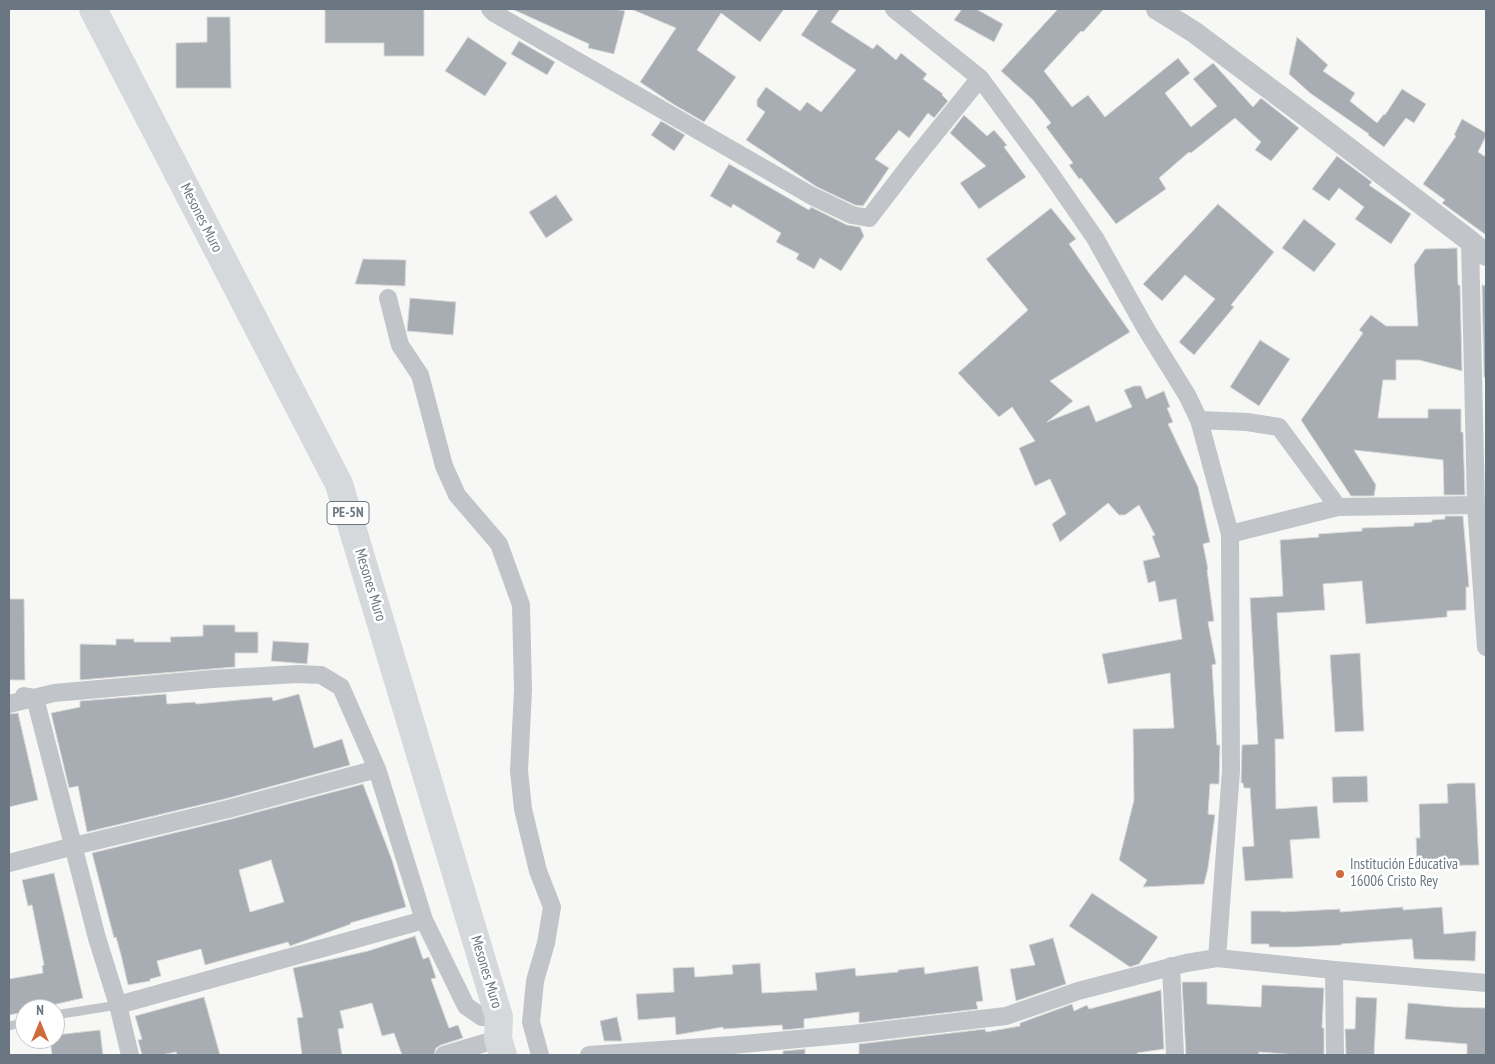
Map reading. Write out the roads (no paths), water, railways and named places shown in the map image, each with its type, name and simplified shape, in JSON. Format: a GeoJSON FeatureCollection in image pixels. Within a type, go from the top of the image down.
{"type":"FeatureCollection","features":[{"type":"Feature","properties":{"kind":"highway","name":"Mesones Muro"},"geometry":{"type":"LineString","coordinates":[[93,9],[339,484],[500,1037]]}},
{"type":"Feature","properties":{"kind":"street"},"geometry":{"type":"LineString","coordinates":[[490,9],[812,196],[852,215],[870,218],[912,162],[980,78]]}},
{"type":"Feature","properties":{"kind":"street"},"geometry":{"type":"LineString","coordinates":[[894,9],[980,78],[1048,170],[1095,238],[1146,329],[1187,395],[1198,420],[1230,534],[1231,771],[1218,958]]}},
{"type":"Feature","properties":{"kind":"street"},"geometry":{"type":"LineString","coordinates":[[1157,9],[1194,32],[1318,124],[1478,248],[1476,505],[1484,589],[1486,648]]}},
{"type":"Feature","properties":{"kind":"street"},"geometry":{"type":"LineString","coordinates":[[388,298],[400,345],[420,374],[444,466],[457,495],[500,544],[522,606],[523,690],[519,771],[523,809],[538,870],[552,907],[546,943],[535,981],[531,1022],[540,1055]]}},
{"type":"Feature","properties":{"kind":"street"},"geometry":{"type":"LineString","coordinates":[[1198,420],[1247,422],[1279,426],[1338,507]]}},
{"type":"Feature","properties":{"kind":"street"},"geometry":{"type":"LineString","coordinates":[[1230,534],[1338,507],[1476,505]]}},
{"type":"Feature","properties":{"kind":"street"},"geometry":{"type":"LineString","coordinates":[[9,704],[54,693],[212,679],[297,674],[321,675],[340,687],[377,769],[424,920],[466,1006],[482,1017],[500,1037],[444,1055]]}},
{"type":"Feature","properties":{"kind":"street"},"geometry":{"type":"LineString","coordinates":[[9,694],[35,698]]}},
{"type":"Feature","properties":{"kind":"street"},"geometry":{"type":"LineString","coordinates":[[35,698],[97,938],[118,1005],[130,1055]]}},
{"type":"Feature","properties":{"kind":"street"},"geometry":{"type":"LineString","coordinates":[[9,863],[228,809],[377,769]]}},
{"type":"Feature","properties":{"kind":"street"},"geometry":{"type":"LineString","coordinates":[[118,1005],[424,920]]}},
{"type":"Feature","properties":{"kind":"street"},"geometry":{"type":"LineString","coordinates":[[589,1055],[834,1036],[1006,1016],[1078,991],[1172,966],[1218,958],[1486,983]]}},
{"type":"Feature","properties":{"kind":"street"},"geometry":{"type":"LineString","coordinates":[[1172,966],[1175,1055]]}},
{"type":"Feature","properties":{"kind":"street"},"geometry":{"type":"LineString","coordinates":[[1334,970],[1335,1055]]}},
{"type":"Feature","properties":{"kind":"lane"},"geometry":{"type":"LineString","coordinates":[[65,1013],[118,1005]]}},
{"type":"Feature","properties":{"kind":"place","name":"Institución Educativa 16006 Cristo Rey"},"geometry":{"type":"Point","coordinates":[1340,874]}}]}
